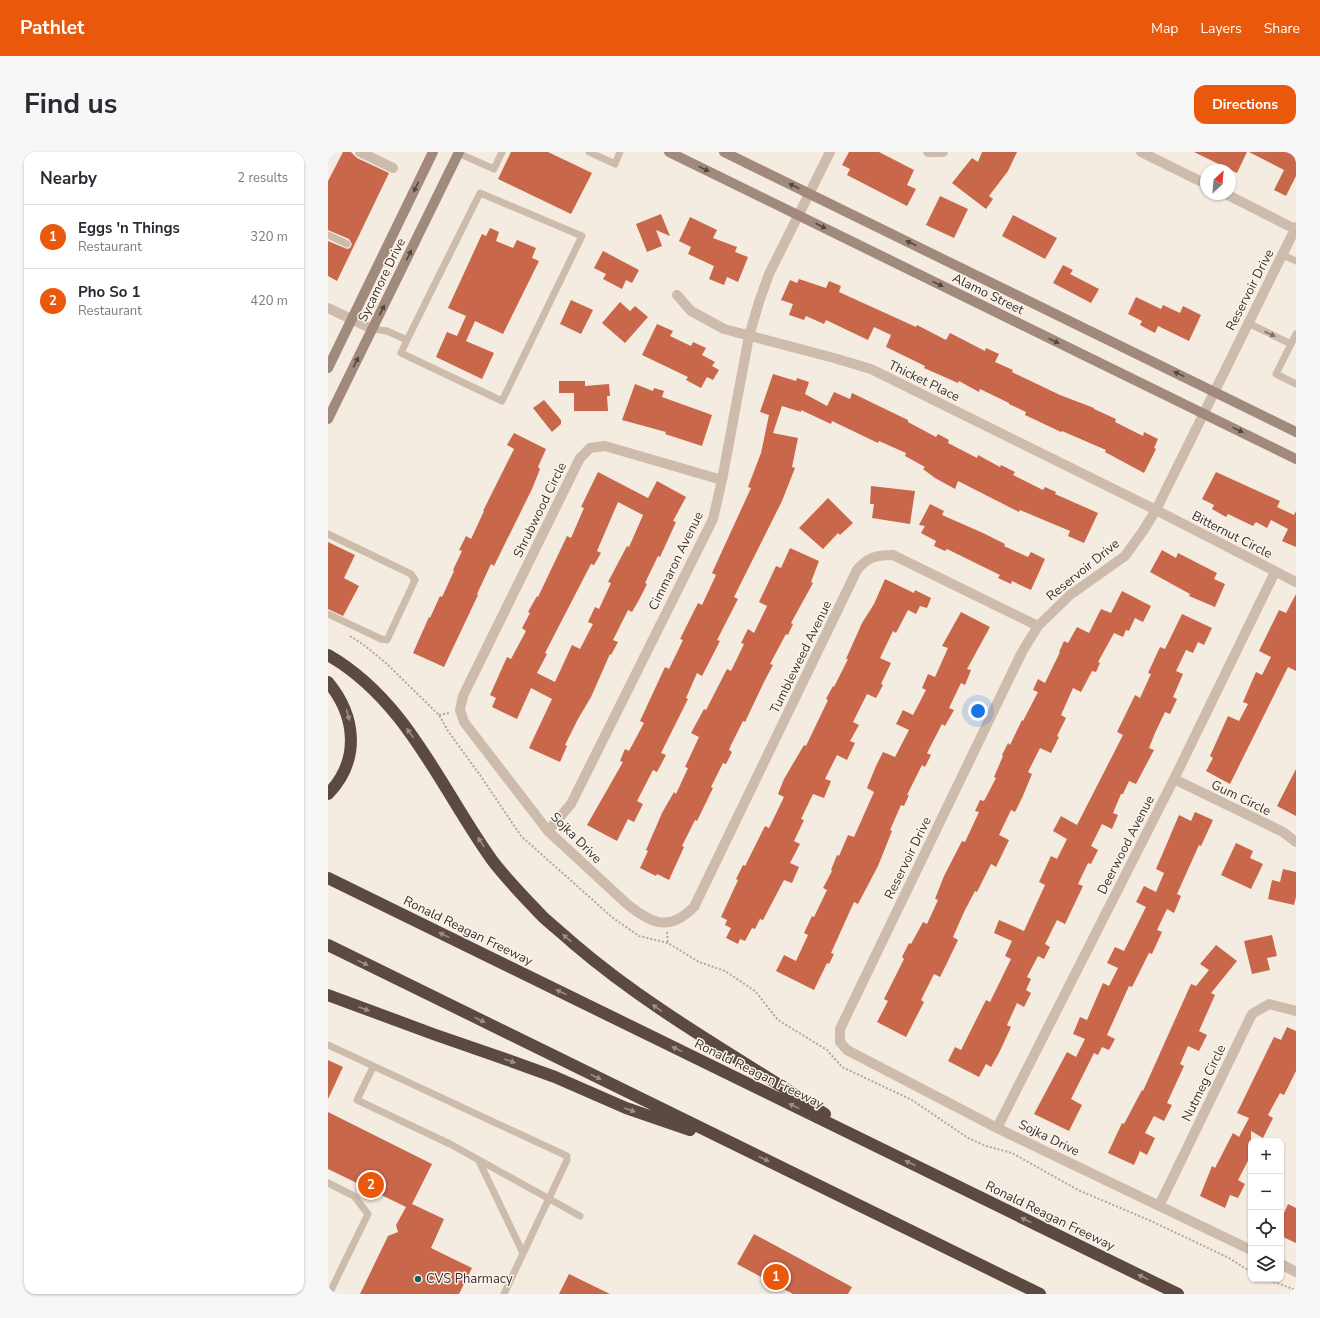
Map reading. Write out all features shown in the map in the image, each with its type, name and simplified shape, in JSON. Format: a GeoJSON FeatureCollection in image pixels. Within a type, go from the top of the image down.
{"type":"FeatureCollection","features":[{"type":"Feature","properties":{"kind":"highway"},"geometry":{"type":"LineString","coordinates":[[328,655],[358,675],[390,705],[493,861],[544,917],[597,963],[660,1010],[766,1076],[867,1142]]}},
{"type":"Feature","properties":{"kind":"highway"},"geometry":{"type":"LineString","coordinates":[[328,682],[339,696],[346,709],[351,726],[349,759],[342,774],[328,794]]}},
{"type":"Feature","properties":{"kind":"highway","name":"Ronald Reagan Freeway"},"geometry":{"type":"LineString","coordinates":[[328,878],[1178,1294]]}},
{"type":"Feature","properties":{"kind":"highway"},"geometry":{"type":"LineString","coordinates":[[328,945],[1040,1294]]}},
{"type":"Feature","properties":{"kind":"highway"},"geometry":{"type":"LineString","coordinates":[[328,995],[555,1077],[626,1108],[742,1148]]}},
{"type":"Feature","properties":{"kind":"main road","name":"Sycamore Drive"},"geometry":{"type":"LineString","coordinates":[[328,368],[433,152]]}},
{"type":"Feature","properties":{"kind":"main road","name":"Sycamore Drive"},"geometry":{"type":"LineString","coordinates":[[328,419],[458,152]]}},
{"type":"Feature","properties":{"kind":"main road","name":"Alamo Street"},"geometry":{"type":"LineString","coordinates":[[669,152],[1296,459]]}},
{"type":"Feature","properties":{"kind":"main road","name":"Alamo Street"},"geometry":{"type":"LineString","coordinates":[[724,152],[1296,432]]}},
{"type":"Feature","properties":{"kind":"street"},"geometry":{"type":"LineString","coordinates":[[360,152],[393,168]]}},
{"type":"Feature","properties":{"kind":"street","name":"Cimmaron Avenue"},"geometry":{"type":"LineString","coordinates":[[548,831],[571,804],[713,519],[722,480],[749,336],[769,274],[830,152]]}},
{"type":"Feature","properties":{"kind":"street"},"geometry":{"type":"LineString","coordinates":[[928,152],[941,152]]}},
{"type":"Feature","properties":{"kind":"street"},"geometry":{"type":"LineString","coordinates":[[1141,152],[1200,181]]}},
{"type":"Feature","properties":{"kind":"street"},"geometry":{"type":"LineString","coordinates":[[1236,199],[1296,228]]}},
{"type":"Feature","properties":{"kind":"street","name":"Reservoir Drive"},"geometry":{"type":"LineString","coordinates":[[840,1042],[840,1029],[1019,660],[1038,626],[1070,595],[1125,556],[1144,531],[1156,510],[1296,228]]}},
{"type":"Feature","properties":{"kind":"street","name":"Thicket Place"},"geometry":{"type":"LineString","coordinates":[[677,295],[691,311],[724,329],[871,369],[1156,510]]}},
{"type":"Feature","properties":{"kind":"street"},"geometry":{"type":"LineString","coordinates":[[328,308],[372,329]]}},
{"type":"Feature","properties":{"kind":"street","name":"Shrubwood Circle"},"geometry":{"type":"LineString","coordinates":[[460,710],[463,696],[580,458],[590,448],[605,446],[722,480]]}},
{"type":"Feature","properties":{"kind":"street","name":"Bitternut Circle"},"geometry":{"type":"LineString","coordinates":[[1156,510],[1296,582]]}},
{"type":"Feature","properties":{"kind":"street","name":"Tumbleweed Avenue"},"geometry":{"type":"LineString","coordinates":[[666,923],[684,917],[694,907],[857,570],[864,561],[876,556],[893,555],[1038,626]]}},
{"type":"Feature","properties":{"kind":"street","name":"Deerwood Avenue"},"geometry":{"type":"LineString","coordinates":[[997,1128],[1174,779],[1275,572]]}},
{"type":"Feature","properties":{"kind":"street","name":"Sojka Drive"},"geometry":{"type":"LineString","coordinates":[[460,710],[464,722],[548,831],[640,915],[657,923],[666,923]]}},
{"type":"Feature","properties":{"kind":"street","name":"Gum Circle"},"geometry":{"type":"LineString","coordinates":[[1174,779],[1283,832],[1296,842]]}},
{"type":"Feature","properties":{"kind":"street","name":"Nutmeg Circle"},"geometry":{"type":"LineString","coordinates":[[1159,1206],[1252,1014],[1269,1004],[1296,1011]]}},
{"type":"Feature","properties":{"kind":"street","name":"Sojka Drive"},"geometry":{"type":"LineString","coordinates":[[840,1042],[847,1050],[997,1128],[1248,1249]]}},
{"type":"Feature","properties":{"kind":"street"},"geometry":{"type":"LineString","coordinates":[[1284,1266],[1296,1272]]}},
{"type":"Feature","properties":{"kind":"lane"},"geometry":{"type":"LineString","coordinates":[[458,152],[494,169],[502,152]]}},
{"type":"Feature","properties":{"kind":"lane"},"geometry":{"type":"LineString","coordinates":[[589,152],[615,164],[620,152]]}},
{"type":"Feature","properties":{"kind":"lane"},"geometry":{"type":"LineString","coordinates":[[480,193],[582,236],[502,401],[401,353],[407,340],[480,193]]}},
{"type":"Feature","properties":{"kind":"lane"},"geometry":{"type":"LineString","coordinates":[[328,235],[347,244]]}},
{"type":"Feature","properties":{"kind":"lane"},"geometry":{"type":"LineString","coordinates":[[1283,255],[1296,261]]}},
{"type":"Feature","properties":{"kind":"lane"},"geometry":{"type":"LineString","coordinates":[[1248,323],[1291,344]]}},
{"type":"Feature","properties":{"kind":"lane"},"geometry":{"type":"LineString","coordinates":[[372,329],[387,331],[407,340]]}},
{"type":"Feature","properties":{"kind":"lane"},"geometry":{"type":"LineString","coordinates":[[1296,334],[1276,374],[1296,384]]}},
{"type":"Feature","properties":{"kind":"lane"},"geometry":{"type":"LineString","coordinates":[[328,534],[411,574],[415,580],[387,640],[381,640],[328,614]]}},
{"type":"Feature","properties":{"kind":"lane"},"geometry":{"type":"LineString","coordinates":[[328,1045],[567,1156],[567,1160],[549,1200],[504,1294]]}},
{"type":"Feature","properties":{"kind":"lane"},"geometry":{"type":"LineString","coordinates":[[373,1067],[357,1100],[452,1145],[580,1216]]}},
{"type":"Feature","properties":{"kind":"lane"},"geometry":{"type":"LineString","coordinates":[[479,1161],[523,1253]]}},
{"type":"Feature","properties":{"kind":"lane"},"geometry":{"type":"LineString","coordinates":[[328,1183],[354,1196],[368,1214],[329,1294]]}},
{"type":"Feature","properties":{"kind":"path"},"geometry":{"type":"LineString","coordinates":[[347,634],[364,645],[387,664],[439,715],[448,731],[521,836],[620,922],[639,936],[668,943],[699,962],[725,971],[755,991],[778,1020],[827,1050],[842,1067],[912,1100],[968,1138],[986,1146],[1012,1153],[1078,1190],[1152,1221],[1229,1258],[1248,1270]]}},
{"type":"Feature","properties":{"kind":"path"},"geometry":{"type":"LineString","coordinates":[[1274,1282],[1296,1290]]}},
{"type":"Feature","properties":{"kind":"building"},"geometry":{"type":"Polygon","coordinates":[[[343,152],[351,152],[357,158],[389,173],[337,281],[328,276],[328,241],[347,249],[350,248],[352,244],[349,239],[328,230],[328,181],[343,152]]]}},
{"type":"Feature","properties":{"kind":"building"},"geometry":{"type":"Polygon","coordinates":[[[511,152],[548,152],[592,173],[571,214],[498,179],[511,152]]]}},
{"type":"Feature","properties":{"kind":"building"},"geometry":{"type":"Polygon","coordinates":[[[849,152],[879,152],[914,170],[907,185],[916,189],[907,206],[847,175],[850,169],[842,165],[849,152]]]}},
{"type":"Feature","properties":{"kind":"building"},"geometry":{"type":"Polygon","coordinates":[[[982,152],[1017,152],[1008,171],[989,196],[993,199],[986,209],[952,183],[972,158],[978,162],[982,152]]]}},
{"type":"Feature","properties":{"kind":"building"},"geometry":{"type":"Polygon","coordinates":[[[1194,152],[1247,152],[1237,173],[1236,164],[1219,164],[1194,152]]]}},
{"type":"Feature","properties":{"kind":"building"},"geometry":{"type":"Polygon","coordinates":[[[1249,152],[1296,152],[1296,176],[1286,196],[1274,190],[1284,170],[1249,152]]]}},
{"type":"Feature","properties":{"kind":"building"},"geometry":{"type":"Polygon","coordinates":[[[940,196],[968,209],[954,238],[926,225],[940,196]]]}},
{"type":"Feature","properties":{"kind":"building"},"geometry":{"type":"Polygon","coordinates":[[[661,214],[670,236],[656,230],[662,246],[647,252],[636,224],[661,214]]]}},
{"type":"Feature","properties":{"kind":"building"},"geometry":{"type":"Polygon","coordinates":[[[1013,215],[1057,238],[1045,259],[1002,236],[1013,215]]]}},
{"type":"Feature","properties":{"kind":"building"},"geometry":{"type":"Polygon","coordinates":[[[690,217],[717,230],[713,238],[737,247],[735,252],[748,257],[738,282],[727,277],[724,285],[709,279],[714,266],[688,254],[691,247],[679,241],[690,217]]]}},
{"type":"Feature","properties":{"kind":"building"},"geometry":{"type":"Polygon","coordinates":[[[490,228],[499,232],[496,241],[513,248],[517,240],[536,248],[532,258],[539,261],[503,334],[475,321],[466,341],[494,353],[482,379],[436,357],[447,332],[457,336],[466,316],[448,308],[482,234],[486,236],[490,228]]]}},
{"type":"Feature","properties":{"kind":"building"},"geometry":{"type":"Polygon","coordinates":[[[603,251],[639,270],[632,283],[626,280],[622,289],[603,279],[606,274],[594,268],[603,251]]]}},
{"type":"Feature","properties":{"kind":"building"},"geometry":{"type":"Polygon","coordinates":[[[1063,265],[1073,270],[1070,274],[1099,289],[1091,303],[1053,283],[1063,265]]]}},
{"type":"Feature","properties":{"kind":"building"},"geometry":{"type":"Polygon","coordinates":[[[799,279],[826,288],[829,281],[841,286],[839,292],[916,327],[917,325],[946,340],[950,333],[985,351],[986,348],[999,354],[995,362],[1013,370],[1012,372],[1060,395],[1094,408],[1116,419],[1115,422],[1143,436],[1144,432],[1158,439],[1154,448],[1156,449],[1144,473],[1105,452],[1106,450],[1062,431],[1061,432],[1025,415],[1026,412],[980,389],[979,392],[959,381],[958,383],[924,368],[925,366],[886,347],[891,335],[874,327],[868,340],[826,320],[824,324],[806,316],[804,320],[789,315],[793,304],[781,300],[790,280],[797,283],[799,279]]]}},
{"type":"Feature","properties":{"kind":"building"},"geometry":{"type":"Polygon","coordinates":[[[1136,297],[1161,309],[1163,305],[1180,313],[1183,306],[1201,315],[1189,341],[1158,326],[1155,333],[1140,325],[1142,321],[1128,314],[1136,297]]]}},
{"type":"Feature","properties":{"kind":"building"},"geometry":{"type":"Polygon","coordinates":[[[571,300],[593,310],[581,334],[560,324],[571,300]]]}},
{"type":"Feature","properties":{"kind":"building"},"geometry":{"type":"Polygon","coordinates":[[[620,302],[630,311],[635,306],[648,317],[625,343],[602,323],[620,302]]]}},
{"type":"Feature","properties":{"kind":"building"},"geometry":{"type":"Polygon","coordinates":[[[657,324],[673,331],[670,336],[691,346],[693,342],[706,348],[702,355],[715,362],[712,366],[719,370],[713,380],[707,377],[701,388],[686,380],[688,377],[642,355],[657,324]]]}},
{"type":"Feature","properties":{"kind":"building"},"geometry":{"type":"Polygon","coordinates":[[[773,374],[796,381],[797,378],[809,382],[805,394],[827,406],[834,392],[850,399],[852,393],[908,420],[908,422],[936,437],[938,434],[949,440],[948,443],[977,458],[978,455],[1000,467],[1001,465],[1015,472],[1013,475],[1043,490],[1045,487],[1056,492],[1055,494],[1098,513],[1084,543],[1068,536],[1070,531],[1020,510],[1019,512],[958,481],[955,489],[935,478],[923,469],[925,467],[905,456],[906,453],[879,441],[878,443],[832,421],[831,424],[801,410],[801,412],[782,406],[773,433],[798,438],[792,467],[795,468],[782,501],[734,597],[738,599],[717,640],[720,641],[702,676],[697,673],[686,698],[688,699],[661,753],[666,755],[657,772],[653,770],[637,801],[643,804],[634,822],[628,819],[617,841],[587,825],[623,762],[620,761],[625,749],[629,751],[644,723],[640,721],[665,667],[669,669],[683,640],[680,639],[698,603],[702,605],[716,575],[712,573],[751,488],[748,487],[761,453],[769,415],[760,412],[773,374]]]}},
{"type":"Feature","properties":{"kind":"building"},"geometry":{"type":"Polygon","coordinates":[[[559,381],[585,381],[585,386],[609,384],[610,396],[607,396],[608,411],[574,411],[574,393],[559,393],[559,381]]]}},
{"type":"Feature","properties":{"kind":"building"},"geometry":{"type":"Polygon","coordinates":[[[635,384],[653,391],[654,388],[664,391],[662,397],[712,415],[702,446],[665,434],[666,432],[622,420],[635,384]]]}},
{"type":"Feature","properties":{"kind":"building"},"geometry":{"type":"Polygon","coordinates":[[[544,400],[561,420],[561,424],[552,432],[533,408],[544,400]]]}},
{"type":"Feature","properties":{"kind":"building"},"geometry":{"type":"Polygon","coordinates":[[[514,433],[546,449],[538,467],[540,469],[532,489],[494,566],[491,564],[444,667],[413,653],[429,617],[430,618],[440,596],[442,597],[454,571],[453,570],[462,551],[459,550],[466,536],[471,539],[483,511],[514,449],[507,445],[514,433]]]}},
{"type":"Feature","properties":{"kind":"building"},"geometry":{"type":"Polygon","coordinates":[[[598,472],[648,498],[657,481],[686,497],[673,521],[676,522],[660,557],[658,556],[645,583],[647,584],[640,598],[632,612],[628,610],[613,640],[618,642],[611,655],[610,654],[591,697],[565,745],[567,746],[560,762],[529,748],[552,699],[531,688],[517,719],[492,707],[496,698],[490,695],[507,657],[511,659],[526,631],[522,628],[530,613],[528,612],[537,596],[538,597],[567,536],[571,538],[584,508],[581,507],[598,472]],[[618,502],[597,551],[601,553],[594,565],[591,564],[545,653],[547,654],[537,673],[555,682],[572,645],[580,649],[593,624],[588,622],[595,607],[599,609],[611,583],[608,582],[627,546],[629,547],[643,515],[618,502]]]}},
{"type":"Feature","properties":{"kind":"building"},"geometry":{"type":"Polygon","coordinates":[[[1216,472],[1280,501],[1277,507],[1294,515],[1296,511],[1296,547],[1282,541],[1288,529],[1271,520],[1267,528],[1256,522],[1253,526],[1228,514],[1226,517],[1212,509],[1214,505],[1202,499],[1216,472]]]}},
{"type":"Feature","properties":{"kind":"building"},"geometry":{"type":"Polygon","coordinates":[[[871,486],[915,491],[910,524],[872,518],[874,504],[870,504],[871,486]]]}},
{"type":"Feature","properties":{"kind":"building"},"geometry":{"type":"Polygon","coordinates":[[[828,498],[853,523],[840,535],[838,533],[823,549],[799,528],[828,498]]]}},
{"type":"Feature","properties":{"kind":"building"},"geometry":{"type":"Polygon","coordinates":[[[930,504],[944,511],[942,515],[1005,544],[1004,546],[1028,557],[1031,552],[1045,559],[1031,590],[1012,581],[1011,584],[998,578],[1000,575],[947,549],[945,551],[934,546],[936,541],[921,533],[925,526],[919,525],[930,504]]]}},
{"type":"Feature","properties":{"kind":"building"},"geometry":{"type":"Polygon","coordinates":[[[328,542],[355,555],[344,578],[359,586],[343,616],[328,609],[328,542]]]}},
{"type":"Feature","properties":{"kind":"building"},"geometry":{"type":"Polygon","coordinates":[[[790,548],[819,561],[811,582],[813,583],[791,623],[793,624],[788,635],[786,634],[770,664],[773,665],[745,722],[743,721],[731,745],[729,750],[732,752],[726,764],[723,763],[697,821],[695,820],[682,846],[684,847],[669,880],[657,874],[656,876],[640,868],[662,813],[674,792],[676,794],[688,768],[685,767],[699,737],[691,733],[704,709],[706,710],[727,669],[731,671],[744,644],[741,643],[748,629],[754,633],[767,606],[759,602],[776,566],[781,568],[790,548]]]}},
{"type":"Feature","properties":{"kind":"building"},"geometry":{"type":"Polygon","coordinates":[[[1162,550],[1176,558],[1178,553],[1217,573],[1214,579],[1225,584],[1215,607],[1189,596],[1190,594],[1150,572],[1162,550]]]}},
{"type":"Feature","properties":{"kind":"building"},"geometry":{"type":"Polygon","coordinates":[[[885,579],[914,593],[915,590],[931,598],[927,608],[920,606],[916,614],[908,610],[896,633],[893,631],[880,658],[891,663],[881,684],[883,685],[876,698],[867,694],[853,722],[859,725],[850,741],[855,743],[847,760],[837,755],[825,779],[831,781],[824,798],[813,794],[801,819],[804,820],[794,841],[800,844],[790,863],[799,867],[792,883],[784,880],[763,920],[760,919],[755,929],[752,928],[745,941],[740,939],[738,944],[726,938],[731,928],[725,925],[727,920],[721,917],[738,880],[736,879],[743,865],[745,866],[765,826],[769,828],[784,797],[778,794],[784,779],[804,745],[806,746],[828,700],[826,699],[833,686],[834,687],[848,659],[846,659],[862,623],[874,604],[885,579]]]}},
{"type":"Feature","properties":{"kind":"building"},"geometry":{"type":"Polygon","coordinates":[[[1122,591],[1151,606],[1143,622],[1135,618],[1129,631],[1126,630],[1123,637],[1114,633],[1098,662],[1100,663],[1096,672],[1092,671],[1081,692],[1073,688],[1061,715],[1066,718],[1057,736],[1059,737],[1051,753],[1040,748],[1028,772],[1032,774],[1022,798],[1015,812],[1011,810],[999,835],[1009,840],[996,867],[991,864],[977,892],[975,891],[964,912],[953,937],[958,940],[940,977],[934,974],[921,1000],[924,1002],[906,1037],[877,1022],[888,1001],[884,999],[904,959],[902,957],[909,943],[911,944],[923,922],[927,924],[938,900],[935,899],[944,876],[962,841],[965,842],[979,812],[975,811],[980,800],[984,801],[996,778],[994,777],[1003,756],[1002,755],[1008,743],[1010,745],[1038,692],[1033,690],[1038,679],[1045,683],[1064,641],[1068,643],[1077,627],[1089,633],[1101,609],[1111,613],[1122,591]]]}},
{"type":"Feature","properties":{"kind":"building"},"geometry":{"type":"Polygon","coordinates":[[[1296,594],[1296,671],[1288,667],[1230,784],[1206,771],[1213,758],[1210,756],[1228,716],[1239,721],[1248,704],[1243,702],[1256,672],[1262,675],[1271,657],[1259,651],[1279,610],[1286,613],[1296,594]]]}},
{"type":"Feature","properties":{"kind":"building"},"geometry":{"type":"Polygon","coordinates":[[[961,612],[990,627],[967,669],[971,670],[965,685],[961,683],[949,708],[954,710],[945,726],[942,724],[927,753],[931,755],[925,767],[922,765],[907,795],[909,795],[904,806],[901,805],[890,830],[892,831],[878,866],[858,904],[854,902],[831,953],[834,954],[829,964],[827,963],[814,990],[776,971],[784,955],[796,961],[808,935],[804,933],[812,916],[814,917],[827,890],[823,888],[832,871],[831,870],[837,855],[839,856],[848,835],[854,837],[874,792],[867,788],[876,766],[883,752],[895,757],[909,730],[896,724],[903,710],[913,715],[926,690],[922,688],[928,674],[935,677],[948,648],[942,646],[961,612]]]}},
{"type":"Feature","properties":{"kind":"building"},"geometry":{"type":"Polygon","coordinates":[[[1182,614],[1212,628],[1204,645],[1198,642],[1193,653],[1186,650],[1176,671],[1183,674],[1173,697],[1177,699],[1170,714],[1165,712],[1155,733],[1149,748],[1154,750],[1136,784],[1129,781],[1123,794],[1121,794],[1113,813],[1118,815],[1112,829],[1102,824],[1091,846],[1098,850],[1091,864],[1088,863],[1078,884],[1083,886],[1065,924],[1057,920],[1045,944],[1050,947],[1044,959],[1038,956],[1027,977],[1031,979],[1026,990],[1031,993],[1024,1007],[1017,1003],[1007,1025],[1011,1027],[999,1053],[991,1067],[986,1064],[979,1077],[948,1061],[955,1047],[961,1050],[986,1000],[990,1002],[1011,959],[1005,956],[1012,941],[994,933],[999,920],[1024,931],[1045,885],[1039,882],[1051,856],[1057,859],[1067,839],[1053,831],[1061,816],[1077,825],[1123,735],[1117,732],[1135,695],[1140,698],[1151,674],[1148,673],[1160,647],[1165,649],[1182,614]]]}},
{"type":"Feature","properties":{"kind":"building"},"geometry":{"type":"Polygon","coordinates":[[[1296,769],[1296,816],[1277,806],[1296,769]]]}},
{"type":"Feature","properties":{"kind":"building"},"geometry":{"type":"Polygon","coordinates":[[[1195,812],[1213,820],[1201,846],[1199,845],[1177,894],[1181,896],[1174,913],[1167,909],[1157,930],[1162,932],[1152,954],[1149,953],[1132,987],[1129,986],[1107,1035],[1115,1039],[1109,1050],[1102,1047],[1098,1055],[1094,1053],[1071,1099],[1082,1105],[1069,1131],[1034,1114],[1067,1052],[1076,1057],[1085,1039],[1073,1034],[1080,1017],[1087,1020],[1103,983],[1109,986],[1118,968],[1107,963],[1115,947],[1124,951],[1146,907],[1136,902],[1144,886],[1156,892],[1164,873],[1156,869],[1179,815],[1191,821],[1195,812]]]}},
{"type":"Feature","properties":{"kind":"building"},"geometry":{"type":"Polygon","coordinates":[[[1236,843],[1253,851],[1250,858],[1263,864],[1251,889],[1221,875],[1236,843]]]}},
{"type":"Feature","properties":{"kind":"building"},"geometry":{"type":"Polygon","coordinates":[[[1283,869],[1296,872],[1296,897],[1294,905],[1268,899],[1272,880],[1280,882],[1283,869]]]}},
{"type":"Feature","properties":{"kind":"building"},"geometry":{"type":"Polygon","coordinates":[[[1272,935],[1277,956],[1267,958],[1270,970],[1252,974],[1244,941],[1272,935]]]}},
{"type":"Feature","properties":{"kind":"building"},"geometry":{"type":"Polygon","coordinates":[[[1216,945],[1237,961],[1211,993],[1215,995],[1199,1031],[1207,1035],[1199,1051],[1188,1046],[1180,1064],[1184,1066],[1167,1103],[1172,1105],[1164,1121],[1154,1116],[1145,1133],[1155,1138],[1147,1155],[1140,1151],[1134,1165],[1108,1153],[1122,1123],[1124,1124],[1142,1090],[1143,1091],[1191,984],[1196,986],[1209,970],[1200,964],[1216,945]]]}},
{"type":"Feature","properties":{"kind":"building"},"geometry":{"type":"Polygon","coordinates":[[[1287,1027],[1296,1031],[1296,1071],[1284,1095],[1280,1093],[1268,1115],[1273,1118],[1263,1138],[1251,1131],[1251,1138],[1248,1138],[1248,1161],[1238,1180],[1245,1184],[1238,1198],[1230,1195],[1225,1208],[1200,1196],[1212,1166],[1215,1168],[1233,1133],[1239,1137],[1249,1118],[1237,1113],[1274,1037],[1281,1040],[1287,1027]]]}},
{"type":"Feature","properties":{"kind":"building"},"geometry":{"type":"Polygon","coordinates":[[[328,1060],[343,1067],[328,1099],[328,1060]]]}},
{"type":"Feature","properties":{"kind":"building"},"geometry":{"type":"Polygon","coordinates":[[[328,1112],[432,1164],[412,1204],[444,1219],[431,1248],[472,1268],[459,1294],[360,1294],[388,1236],[398,1232],[396,1225],[406,1207],[328,1169],[328,1112]]]}},
{"type":"Feature","properties":{"kind":"building"},"geometry":{"type":"Polygon","coordinates":[[[1288,1204],[1296,1208],[1296,1243],[1284,1237],[1284,1213],[1288,1204]]]}},
{"type":"Feature","properties":{"kind":"building"},"geometry":{"type":"Polygon","coordinates":[[[754,1234],[852,1287],[848,1294],[793,1294],[737,1264],[754,1234]]]}},
{"type":"Feature","properties":{"kind":"building"},"geometry":{"type":"Polygon","coordinates":[[[569,1274],[610,1294],[559,1294],[569,1274]]]}},
{"type":"Feature","properties":{"kind":"place","name":"Pho So 1"},"geometry":{"type":"Point","coordinates":[371,1185]}},
{"type":"Feature","properties":{"kind":"place","name":"Eggs 'n Things"},"geometry":{"type":"Point","coordinates":[776,1277]}},
{"type":"Feature","properties":{"kind":"place","name":"CVS Pharmacy"},"geometry":{"type":"Point","coordinates":[418,1279]}}]}
